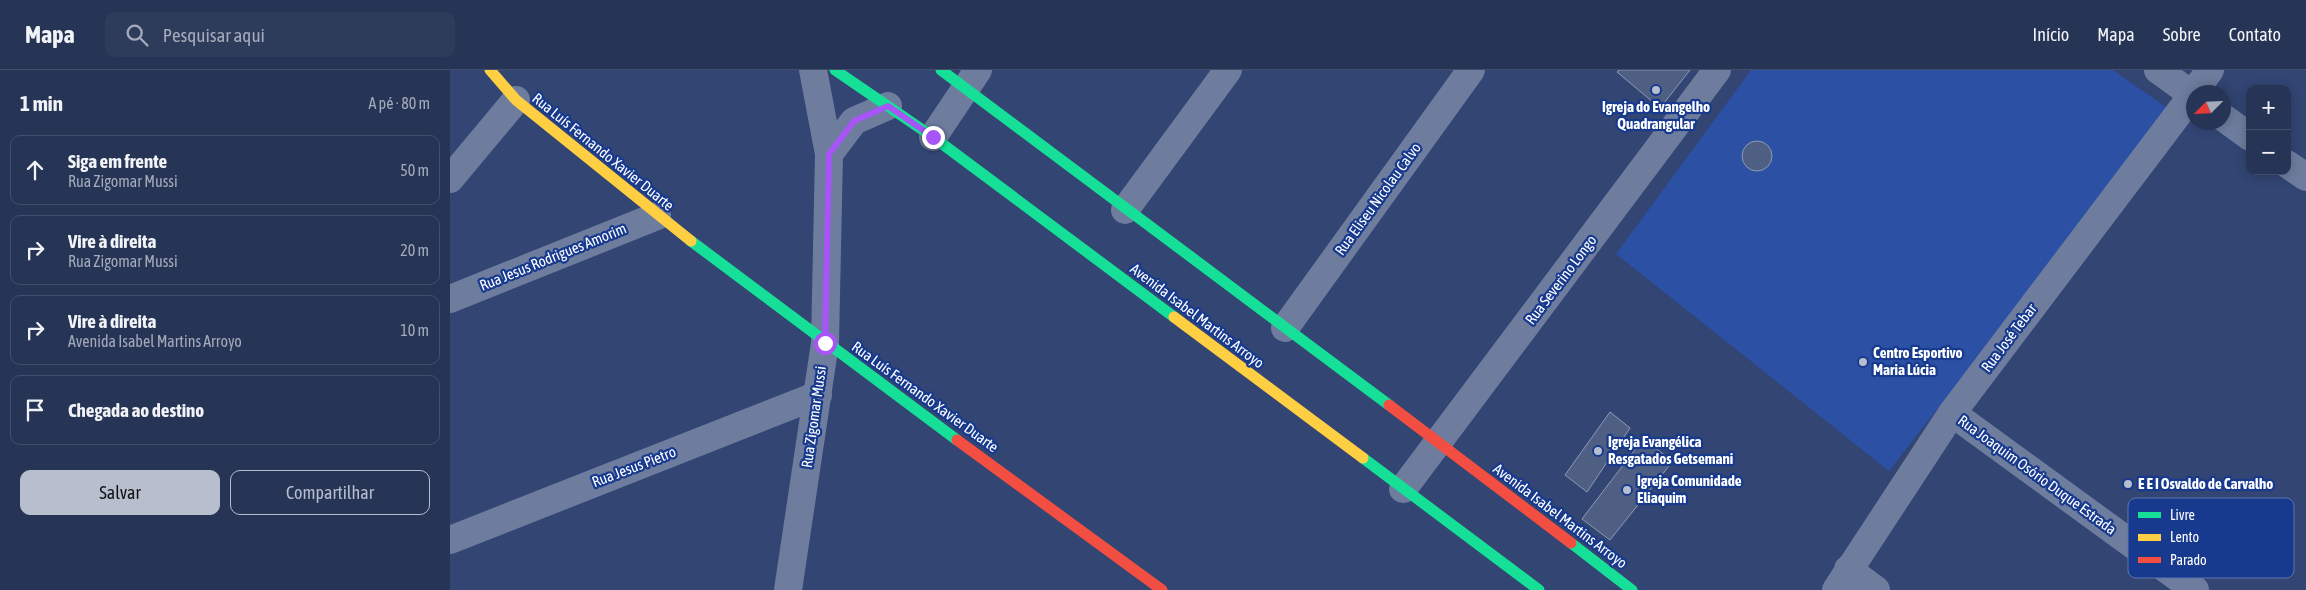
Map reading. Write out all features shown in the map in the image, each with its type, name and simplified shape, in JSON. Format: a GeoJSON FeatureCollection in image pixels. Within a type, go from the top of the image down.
{"type":"FeatureCollection","features":[{"type":"Feature","properties":{"kind":"street","name":"Rua Luís Fernando Xavier Duarte"},"geometry":{"type":"LineString","coordinates":[[490,70],[516,100],[657,216],[825,343],[1162,590]]}},
{"type":"Feature","properties":{"kind":"street","name":"Rua Zigomar Mussi"},"geometry":{"type":"LineString","coordinates":[[792,587],[825,343],[829,154],[813,70]]}},
{"type":"Feature","properties":{"kind":"street","name":"Avenida Isabel Martins Arroyo"},"geometry":{"type":"LineString","coordinates":[[835,70],[933,137],[1539,590]]}},
{"type":"Feature","properties":{"kind":"street","name":"Avenida Isabel Martins Arroyo"},"geometry":{"type":"LineString","coordinates":[[940,70],[972,78],[1125,210],[1440,443],[1632,590]]}},
{"type":"Feature","properties":{"kind":"street"},"geometry":{"type":"LineString","coordinates":[[1125,210],[1228,70]]}},
{"type":"Feature","properties":{"kind":"street","name":"Rua Eliseu Nicolau Calvo"},"geometry":{"type":"LineString","coordinates":[[1284,328],[1471,70]]}},
{"type":"Feature","properties":{"kind":"street","name":"Rua Severino Longo"},"geometry":{"type":"LineString","coordinates":[[1403,490],[1717,70]]}},
{"type":"Feature","properties":{"kind":"street"},"geometry":{"type":"LineString","coordinates":[[2158,70],[2186,89]]}},
{"type":"Feature","properties":{"kind":"street","name":"Rua José Tebar"},"geometry":{"type":"LineString","coordinates":[[2199,85],[2210,70]]}},
{"type":"Feature","properties":{"kind":"street"},"geometry":{"type":"LineString","coordinates":[[933,137],[972,78]]}},
{"type":"Feature","properties":{"kind":"street"},"geometry":{"type":"LineString","coordinates":[[450,180],[516,100]]}},
{"type":"Feature","properties":{"kind":"street","name":"Rua José Tebar"},"geometry":{"type":"LineString","coordinates":[[1842,579],[1952,413],[2186,103]]}},
{"type":"Feature","properties":{"kind":"street"},"geometry":{"type":"LineString","coordinates":[[829,154],[854,121],[888,106]]}},
{"type":"Feature","properties":{"kind":"street"},"geometry":{"type":"LineString","coordinates":[[2231,123],[2246,134]]}},
{"type":"Feature","properties":{"kind":"street"},"geometry":{"type":"LineString","coordinates":[[2291,167],[2306,177]]}},
{"type":"Feature","properties":{"kind":"street","name":"Rua Jesus Rodrigues Amorim"},"geometry":{"type":"LineString","coordinates":[[450,299],[657,216]]}},
{"type":"Feature","properties":{"kind":"street","name":"Rua Jesus Pietro"},"geometry":{"type":"LineString","coordinates":[[450,540],[818,395]]}},
{"type":"Feature","properties":{"kind":"street","name":"Rua Joaquim Osório Duque Estrada"},"geometry":{"type":"LineString","coordinates":[[1952,413],[2128,541]]}},
{"type":"Feature","properties":{"kind":"street","name":"Rua Joaquim Osório Duque Estrada"},"geometry":{"type":"LineString","coordinates":[[2179,578],[2196,590]]}},
{"type":"Feature","properties":{"kind":"street"},"geometry":{"type":"LineString","coordinates":[[1842,579],[1876,590]]}},
{"type":"Feature","properties":{"kind":"shaded area","name":"Centro Esportivo Maria Lúcia"},"geometry":{"type":"Polygon","coordinates":[[[1751,70],[2113,70],[2170,110],[1889,471],[1616,254],[1751,70]]]}},
{"type":"Feature","properties":{"kind":"building","name":"Igreja do Evangelho Quadrangular"},"geometry":{"type":"Polygon","coordinates":[[[1619,70],[1690,70],[1660,108],[1617,72],[1619,70]]]}},
{"type":"Feature","properties":{"kind":"building"},"geometry":{"type":"Polygon","coordinates":[[[1757,141],[1768,145],[1772,156],[1768,167],[1757,171],[1746,167],[1742,156],[1746,145],[1757,141]]]}},
{"type":"Feature","properties":{"kind":"building","name":"Igreja Evangélica Resgatados Getsemani"},"geometry":{"type":"Polygon","coordinates":[[[1610,412],[1630,428],[1587,492],[1565,475],[1610,412]]]}},
{"type":"Feature","properties":{"kind":"building","name":"Igreja Comunidade Eliaquim"},"geometry":{"type":"Polygon","coordinates":[[[1643,439],[1673,461],[1610,540],[1582,519],[1643,439]]]}},
{"type":"Feature","properties":{"kind":"traffic: fast"},"geometry":{"type":"LineString","coordinates":[[835,70],[933,137],[1174,317]]}},
{"type":"Feature","properties":{"kind":"traffic: fast"},"geometry":{"type":"LineString","coordinates":[[941,70],[1389,405]]}},
{"type":"Feature","properties":{"kind":"traffic: fast"},"geometry":{"type":"LineString","coordinates":[[691,241],[957,440]]}},
{"type":"Feature","properties":{"kind":"traffic: fast"},"geometry":{"type":"LineString","coordinates":[[1363,458],[1539,590]]}},
{"type":"Feature","properties":{"kind":"traffic: fast"},"geometry":{"type":"LineString","coordinates":[[1571,543],[1632,590]]}},
{"type":"Feature","properties":{"kind":"traffic: slow"},"geometry":{"type":"LineString","coordinates":[[490,70],[516,100],[691,241]]}},
{"type":"Feature","properties":{"kind":"traffic: slow"},"geometry":{"type":"LineString","coordinates":[[1174,317],[1363,458]]}},
{"type":"Feature","properties":{"kind":"traffic: jam"},"geometry":{"type":"LineString","coordinates":[[1389,405],[1571,543]]}},
{"type":"Feature","properties":{"kind":"traffic: jam"},"geometry":{"type":"LineString","coordinates":[[957,440],[1162,590]]}},
{"type":"Feature","properties":{"kind":"place","name":"Igreja do Evangelho Quadrangular"},"geometry":{"type":"Point","coordinates":[1656,90]}},
{"type":"Feature","properties":{"kind":"place","name":"Centro Esportivo Maria Lúcia"},"geometry":{"type":"Point","coordinates":[1863,362]}},
{"type":"Feature","properties":{"kind":"place","name":"Igreja Evangélica Resgatados Getsemani"},"geometry":{"type":"Point","coordinates":[1598,451]}},
{"type":"Feature","properties":{"kind":"place","name":"E E I Osvaldo de Carvalho"},"geometry":{"type":"Point","coordinates":[2128,484]}},
{"type":"Feature","properties":{"kind":"place","name":"Igreja Comunidade Eliaquim"},"geometry":{"type":"Point","coordinates":[1627,490]}},
{"type":"Feature","properties":{"kind":"route"},"geometry":{"type":"LineString","coordinates":[[825,343],[829,154],[854,121],[888,106],[933,137]]}}]}
